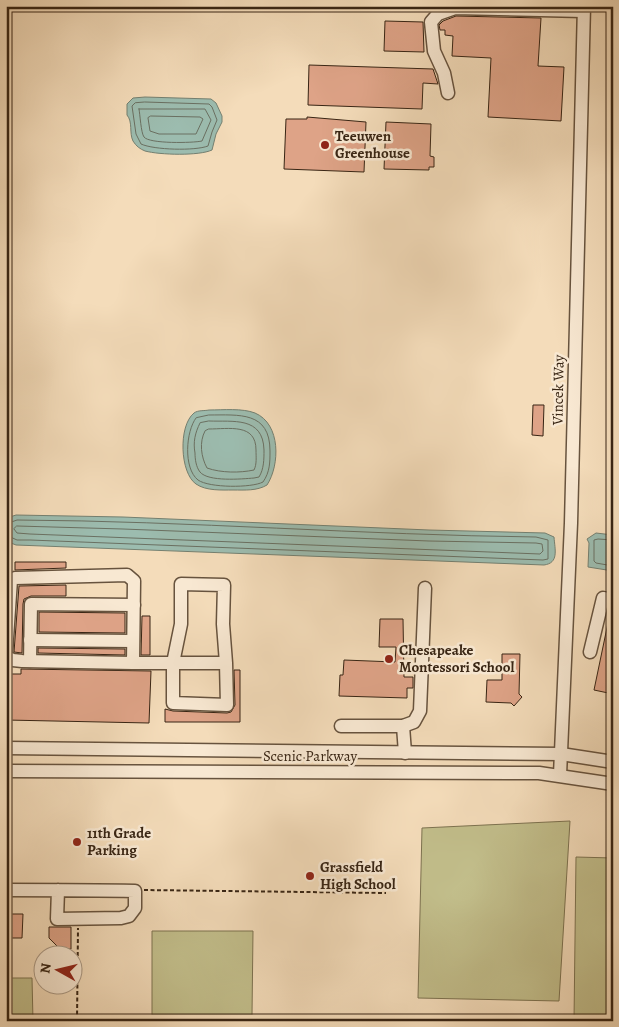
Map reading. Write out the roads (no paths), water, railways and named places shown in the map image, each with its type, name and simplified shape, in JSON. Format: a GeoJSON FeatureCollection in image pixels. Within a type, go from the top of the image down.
{"type":"FeatureCollection","features":[{"type":"Feature","properties":{"kind":"street"},"geometry":{"type":"LineString","coordinates":[[448,93],[444,73],[434,51],[430,22],[438,14],[455,8],[584,8]]}},
{"type":"Feature","properties":{"kind":"street","name":"Vincek Way"},"geometry":{"type":"LineString","coordinates":[[560,775],[571,523],[584,8]]}},
{"type":"Feature","properties":{"kind":"street"},"geometry":{"type":"LineString","coordinates":[[6,652],[9,633],[10,582],[15,578],[127,575],[134,581],[133,663]]}},
{"type":"Feature","properties":{"kind":"street"},"geometry":{"type":"LineString","coordinates":[[181,584],[224,585],[223,624],[226,663],[227,705],[173,703],[173,663],[181,624],[181,584]]}},
{"type":"Feature","properties":{"kind":"street"},"geometry":{"type":"LineString","coordinates":[[341,726],[403,726],[414,722],[420,711],[424,588]]}},
{"type":"Feature","properties":{"kind":"street"},"geometry":{"type":"LineString","coordinates":[[590,652],[602,598],[613,600]]}},
{"type":"Feature","properties":{"kind":"street"},"geometry":{"type":"LineString","coordinates":[[30,661],[31,604],[134,605]]}},
{"type":"Feature","properties":{"kind":"street"},"geometry":{"type":"LineString","coordinates":[[30,640],[133,641]]}},
{"type":"Feature","properties":{"kind":"street"},"geometry":{"type":"LineString","coordinates":[[6,657],[13,660],[30,661],[226,663]]}},
{"type":"Feature","properties":{"kind":"street"},"geometry":{"type":"LineString","coordinates":[[403,726],[405,752]]}},
{"type":"Feature","properties":{"kind":"street","name":"Scenic Parkway"},"geometry":{"type":"LineString","coordinates":[[6,748],[561,754],[613,762]]}},
{"type":"Feature","properties":{"kind":"street","name":"Scenic Parkway"},"geometry":{"type":"LineString","coordinates":[[6,771],[540,773],[613,784]]}},
{"type":"Feature","properties":{"kind":"street"},"geometry":{"type":"LineString","coordinates":[[6,890],[58,890],[135,891],[135,908],[129,916],[122,918],[58,919],[58,890]]}},
{"type":"Feature","properties":{"kind":"water"},"geometry":{"type":"Polygon","coordinates":[[[133,98],[211,99],[216,103],[222,116],[222,122],[216,134],[212,150],[189,154],[169,154],[145,151],[138,147],[132,138],[130,121],[127,115],[127,104],[133,98]]]}},
{"type":"Feature","properties":{"kind":"water"},"geometry":{"type":"Polygon","coordinates":[[[209,410],[244,410],[264,418],[274,435],[276,446],[274,467],[267,485],[251,490],[214,490],[196,484],[191,478],[184,460],[183,438],[185,428],[194,413],[209,410]]]}},
{"type":"Feature","properties":{"kind":"water"},"geometry":{"type":"Polygon","coordinates":[[[16,515],[123,517],[545,533],[554,537],[555,555],[552,562],[544,565],[16,545],[11,543],[6,536],[6,521],[16,515]]]}},
{"type":"Feature","properties":{"kind":"water"},"geometry":{"type":"Polygon","coordinates":[[[596,533],[613,535],[613,571],[588,567],[589,543],[587,539],[596,533]]]}},
{"type":"Feature","properties":{"kind":"place","name":"Teeuwen Greenhouse"},"geometry":{"type":"Point","coordinates":[325,145]}},
{"type":"Feature","properties":{"kind":"place","name":"Chesapeake Montessori School"},"geometry":{"type":"Point","coordinates":[389,659]}},
{"type":"Feature","properties":{"kind":"place","name":"11th Grade Parking"},"geometry":{"type":"Point","coordinates":[77,842]}},
{"type":"Feature","properties":{"kind":"place","name":"Grassfield High School"},"geometry":{"type":"Point","coordinates":[310,876]}}]}
